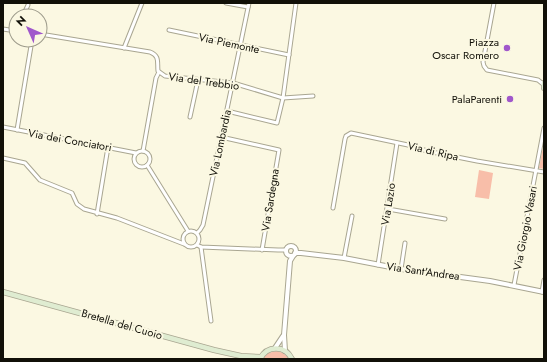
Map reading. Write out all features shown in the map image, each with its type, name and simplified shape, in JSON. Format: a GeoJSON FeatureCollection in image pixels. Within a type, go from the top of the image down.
{"type":"FeatureCollection","features":[{"type":"Feature","properties":{"kind":"main road"},"geometry":{"type":"LineString","coordinates":[[544,83],[544,88]]}},
{"type":"Feature","properties":{"kind":"main road","name":"Bretella del Cuoio"},"geometry":{"type":"LineString","coordinates":[[3,292],[241,356],[260,358],[267,351],[275,348]]}},
{"type":"Feature","properties":{"kind":"main road"},"geometry":{"type":"LineString","coordinates":[[275,348],[285,351],[292,359]]}},
{"type":"Feature","properties":{"kind":"main road","name":"Bretella del Cuoio"},"geometry":{"type":"LineString","coordinates":[[241,356],[247,359]]}},
{"type":"Feature","properties":{"kind":"street"},"geometry":{"type":"LineString","coordinates":[[124,48],[142,3]]}},
{"type":"Feature","properties":{"kind":"street"},"geometry":{"type":"LineString","coordinates":[[226,3],[249,5]]}},
{"type":"Feature","properties":{"kind":"street"},"geometry":{"type":"LineString","coordinates":[[227,111],[277,123],[283,98],[296,3]]}},
{"type":"Feature","properties":{"kind":"street"},"geometry":{"type":"LineString","coordinates":[[494,3],[483,62],[484,66],[487,70],[538,80],[544,83]]}},
{"type":"Feature","properties":{"kind":"street","name":"Via Lombardia"},"geometry":{"type":"LineString","coordinates":[[197,233],[202,225],[233,83],[239,45],[249,5]]}},
{"type":"Feature","properties":{"kind":"street","name":"Via Piemonte"},"geometry":{"type":"LineString","coordinates":[[169,30],[289,55]]}},
{"type":"Feature","properties":{"kind":"street","name":"Via del Trebbio"},"geometry":{"type":"LineString","coordinates":[[48,35],[150,52],[158,59],[158,69],[165,76],[233,83],[283,98],[313,96]]}},
{"type":"Feature","properties":{"kind":"street"},"geometry":{"type":"LineString","coordinates":[[17,130],[31,48]]}},
{"type":"Feature","properties":{"kind":"street"},"geometry":{"type":"LineString","coordinates":[[143,151],[156,78],[160,72]]}},
{"type":"Feature","properties":{"kind":"street"},"geometry":{"type":"LineString","coordinates":[[190,117],[198,80]]}},
{"type":"Feature","properties":{"kind":"street","name":"Via dei Conciatori"},"geometry":{"type":"LineString","coordinates":[[3,127],[136,153]]}},
{"type":"Feature","properties":{"kind":"street","name":"Via Giorgio Vasari"},"geometry":{"type":"LineString","coordinates":[[514,285],[544,128]]}},
{"type":"Feature","properties":{"kind":"street","name":"Via di Ripa"},"geometry":{"type":"LineString","coordinates":[[333,208],[346,136],[351,133],[412,146],[427,151],[544,172]]}},
{"type":"Feature","properties":{"kind":"street","name":"Via Sardegna"},"geometry":{"type":"LineString","coordinates":[[221,137],[279,150],[262,250]]}},
{"type":"Feature","properties":{"kind":"street","name":"Via Lazio"},"geometry":{"type":"LineString","coordinates":[[378,265],[388,209],[397,143]]}},
{"type":"Feature","properties":{"kind":"street"},"geometry":{"type":"LineString","coordinates":[[97,214],[108,147]]}},
{"type":"Feature","properties":{"kind":"street"},"geometry":{"type":"LineString","coordinates":[[143,151],[149,155],[149,162],[147,165],[140,166],[135,163],[134,159],[136,153],[143,151]]}},
{"type":"Feature","properties":{"kind":"street"},"geometry":{"type":"LineString","coordinates":[[3,158],[25,163],[40,180],[72,193],[77,204],[84,209],[97,214],[117,218],[190,247],[197,245],[201,247],[278,250],[286,252],[290,256],[295,253]]}},
{"type":"Feature","properties":{"kind":"street"},"geometry":{"type":"LineString","coordinates":[[147,165],[188,231]]}},
{"type":"Feature","properties":{"kind":"street"},"geometry":{"type":"LineString","coordinates":[[388,209],[445,219]]}},
{"type":"Feature","properties":{"kind":"street"},"geometry":{"type":"LineString","coordinates":[[344,258],[352,216]]}},
{"type":"Feature","properties":{"kind":"street"},"geometry":{"type":"LineString","coordinates":[[188,231],[194,231],[197,233],[199,239],[197,245]]}},
{"type":"Feature","properties":{"kind":"street"},"geometry":{"type":"LineString","coordinates":[[184,244],[183,237],[188,231]]}},
{"type":"Feature","properties":{"kind":"street"},"geometry":{"type":"LineString","coordinates":[[401,269],[405,243]]}},
{"type":"Feature","properties":{"kind":"street","name":"Via Sant'Andrea"},"geometry":{"type":"LineString","coordinates":[[286,252],[290,246],[293,247],[295,253],[301,252],[344,258],[401,269],[470,277],[543,292]]}},
{"type":"Feature","properties":{"kind":"street"},"geometry":{"type":"LineString","coordinates":[[201,247],[210,322]]}},
{"type":"Feature","properties":{"kind":"street"},"geometry":{"type":"LineString","coordinates":[[286,252],[290,261]]}},
{"type":"Feature","properties":{"kind":"street"},"geometry":{"type":"LineString","coordinates":[[285,351],[284,335],[290,261],[295,253]]}},
{"type":"Feature","properties":{"kind":"street"},"geometry":{"type":"LineString","coordinates":[[543,292],[544,280]]}},
{"type":"Feature","properties":{"kind":"street"},"geometry":{"type":"LineString","coordinates":[[275,348],[284,335]]}},
{"type":"Feature","properties":{"kind":"shaded area"},"geometry":{"type":"Polygon","coordinates":[[[544,142],[544,169],[539,168],[544,142]]]}},
{"type":"Feature","properties":{"kind":"shaded area"},"geometry":{"type":"Polygon","coordinates":[[[479,170],[493,173],[489,199],[475,197],[479,170]]]}},
{"type":"Feature","properties":{"kind":"shaded area"},"geometry":{"type":"Polygon","coordinates":[[[277,351],[283,353],[290,359],[263,359],[268,353],[277,351]]]}},
{"type":"Feature","properties":{"kind":"place","name":"Piazza Oscar Romero"},"geometry":{"type":"Point","coordinates":[507,48]}},
{"type":"Feature","properties":{"kind":"place","name":"PalaParenti"},"geometry":{"type":"Point","coordinates":[510,99]}}]}
